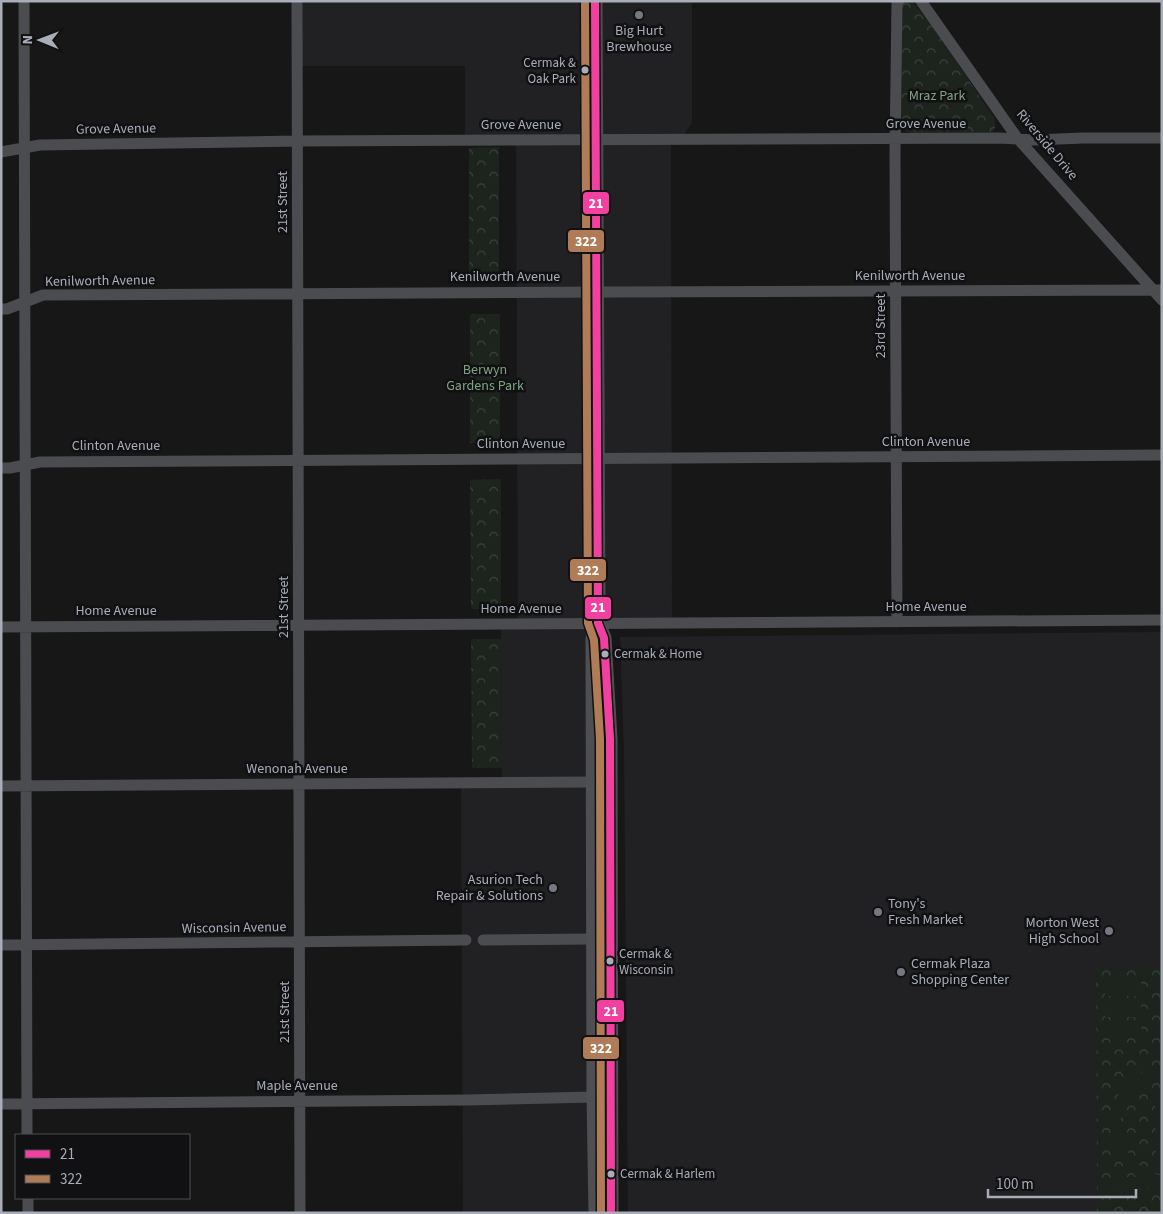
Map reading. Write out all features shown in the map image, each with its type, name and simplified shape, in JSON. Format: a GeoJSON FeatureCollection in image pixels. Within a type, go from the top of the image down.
{"type":"FeatureCollection","features":[{"type":"Feature","properties":{"kind":"main road"},"geometry":{"type":"LineString","coordinates":[[595,1],[598,623],[593,639],[593,939],[596,1213]]}},
{"type":"Feature","properties":{"kind":"main road"},"geometry":{"type":"LineString","coordinates":[[598,623],[604,638],[610,739],[612,1213]]}},
{"type":"Feature","properties":{"kind":"main road"},"geometry":{"type":"LineString","coordinates":[[587,1213],[588,1196],[595,1173]]}},
{"type":"Feature","properties":{"kind":"main road"},"geometry":{"type":"LineString","coordinates":[[611,1180],[619,1213]]}},
{"type":"Feature","properties":{"kind":"street"},"geometry":{"type":"LineString","coordinates":[[24,1],[27,1134]]}},
{"type":"Feature","properties":{"kind":"street","name":"21st Street"},"geometry":{"type":"LineString","coordinates":[[297,1],[300,1213]]}},
{"type":"Feature","properties":{"kind":"street","name":"23rd Street"},"geometry":{"type":"LineString","coordinates":[[897,622],[895,139],[898,1]]}},
{"type":"Feature","properties":{"kind":"street","name":"Riverside Drive"},"geometry":{"type":"LineString","coordinates":[[921,1],[1018,139],[1158,290],[1162,300]]}},
{"type":"Feature","properties":{"kind":"street","name":"Grove Avenue"},"geometry":{"type":"LineString","coordinates":[[1,152],[40,145],[297,141],[1035,140],[1162,138]]}},
{"type":"Feature","properties":{"kind":"street","name":"Kenilworth Avenue"},"geometry":{"type":"LineString","coordinates":[[1,309],[7,309],[43,295],[1158,290]]}},
{"type":"Feature","properties":{"kind":"street","name":"Clinton Avenue"},"geometry":{"type":"LineString","coordinates":[[1,468],[40,462],[1162,455]]}},
{"type":"Feature","properties":{"kind":"street","name":"Home Avenue"},"geometry":{"type":"LineString","coordinates":[[1,627],[1162,620]]}},
{"type":"Feature","properties":{"kind":"street","name":"Wenonah Avenue"},"geometry":{"type":"LineString","coordinates":[[1,786],[593,782]]}},
{"type":"Feature","properties":{"kind":"street"},"geometry":{"type":"LineString","coordinates":[[483,940],[593,939]]}},
{"type":"Feature","properties":{"kind":"street","name":"Wisconsin Avenue"},"geometry":{"type":"LineString","coordinates":[[1,945],[466,940]]}},
{"type":"Feature","properties":{"kind":"street","name":"Maple Avenue"},"geometry":{"type":"LineString","coordinates":[[1,1104],[467,1100],[594,1097]]}},
{"type":"Feature","properties":{"kind":"street"},"geometry":{"type":"LineString","coordinates":[[28,1199],[28,1213]]}},
{"type":"Feature","properties":{"kind":"shaded area"},"geometry":{"type":"Polygon","coordinates":[[[299,1],[692,1],[692,123],[679,141],[671,141],[672,621],[518,622],[516,138],[465,139],[465,66],[299,66],[299,1]]]}},
{"type":"Feature","properties":{"kind":"shaded area"},"geometry":{"type":"Polygon","coordinates":[[[596,625],[591,780],[502,781],[501,626],[596,625]]]}},
{"type":"Feature","properties":{"kind":"shaded area","name":"Cermak Plaza Shopping Center"},"geometry":{"type":"Polygon","coordinates":[[[1162,632],[1162,1213],[628,1213],[624,753],[620,637],[1162,632]]]}},
{"type":"Feature","properties":{"kind":"shaded area"},"geometry":{"type":"Polygon","coordinates":[[[461,784],[591,784],[592,1213],[463,1213],[461,784]]]}},
{"type":"Feature","properties":{"kind":"green space","name":"Mraz Park"},"geometry":{"type":"Polygon","coordinates":[[[905,1],[912,1],[930,23],[995,119],[995,128],[992,132],[911,133],[903,130],[901,124],[901,17],[905,1]]]}},
{"type":"Feature","properties":{"kind":"green space"},"geometry":{"type":"Polygon","coordinates":[[[499,147],[499,277],[469,277],[469,148],[499,147]]]}},
{"type":"Feature","properties":{"kind":"green space","name":"Berwyn Gardens Park"},"geometry":{"type":"Polygon","coordinates":[[[470,314],[500,314],[500,443],[470,443],[470,314]]]}},
{"type":"Feature","properties":{"kind":"green space"},"geometry":{"type":"Polygon","coordinates":[[[501,479],[501,609],[471,609],[470,480],[501,479]]]}},
{"type":"Feature","properties":{"kind":"green space"},"geometry":{"type":"Polygon","coordinates":[[[471,639],[501,639],[502,768],[472,768],[471,639]]]}},
{"type":"Feature","properties":{"kind":"green space"},"geometry":{"type":"Polygon","coordinates":[[[1162,968],[1162,1213],[1097,1213],[1096,969],[1162,968]]]}},
{"type":"Feature","properties":{"kind":"green space"},"geometry":{"type":"Polygon","coordinates":[[[1105,980],[1141,980],[1141,996],[1105,996],[1105,980]]]}},
{"type":"Feature","properties":{"kind":"green space"},"geometry":{"type":"Polygon","coordinates":[[[1105,1001],[1141,1001],[1141,1017],[1105,1017],[1105,1001]]]}},
{"type":"Feature","properties":{"kind":"green space"},"geometry":{"type":"Polygon","coordinates":[[[1141,1021],[1141,1038],[1106,1038],[1106,1022],[1141,1021]]]}},
{"type":"Feature","properties":{"kind":"green space"},"geometry":{"type":"Polygon","coordinates":[[[1162,1065],[1162,1077],[1144,1084],[1131,1095],[1123,1110],[1120,1125],[1123,1141],[1131,1156],[1144,1168],[1162,1176],[1162,1188],[1100,1189],[1100,1178],[1137,1177],[1118,1154],[1110,1128],[1111,1114],[1115,1101],[1134,1078],[1147,1070],[1162,1065]]]}},
{"type":"Feature","properties":{"kind":"green space"},"geometry":{"type":"Polygon","coordinates":[[[1155,1089],[1162,1089],[1162,1162],[1156,1162],[1155,1089]]]}},
{"type":"Feature","properties":{"kind":"transit line","name":"322"},"geometry":{"type":"LineString","coordinates":[[585,1],[588,623],[594,640],[600,739],[601,1213]]}},
{"type":"Feature","properties":{"kind":"transit line","name":"21"},"geometry":{"type":"LineString","coordinates":[[595,1],[598,623],[604,638],[610,739],[611,1213]]}},
{"type":"Feature","properties":{"kind":"place","name":"Big Hurt Brewhouse"},"geometry":{"type":"Point","coordinates":[639,15]}},
{"type":"Feature","properties":{"kind":"place","name":"Cermak & Oak Park"},"geometry":{"type":"Point","coordinates":[585,70]}},
{"type":"Feature","properties":{"kind":"place","name":"Cermak & Home"},"geometry":{"type":"Point","coordinates":[605,654]}},
{"type":"Feature","properties":{"kind":"place","name":"Asurion Tech Repair & Solutions"},"geometry":{"type":"Point","coordinates":[553,888]}},
{"type":"Feature","properties":{"kind":"place","name":"Tony's Fresh Market"},"geometry":{"type":"Point","coordinates":[878,912]}},
{"type":"Feature","properties":{"kind":"place","name":"Morton West High School"},"geometry":{"type":"Point","coordinates":[1109,931]}},
{"type":"Feature","properties":{"kind":"place","name":"Cermak & Wisconsin"},"geometry":{"type":"Point","coordinates":[610,961]}},
{"type":"Feature","properties":{"kind":"place","name":"Cermak Plaza Shopping Center"},"geometry":{"type":"Point","coordinates":[901,972]}},
{"type":"Feature","properties":{"kind":"place","name":"Cermak & Harlem"},"geometry":{"type":"Point","coordinates":[611,1174]}}]}
